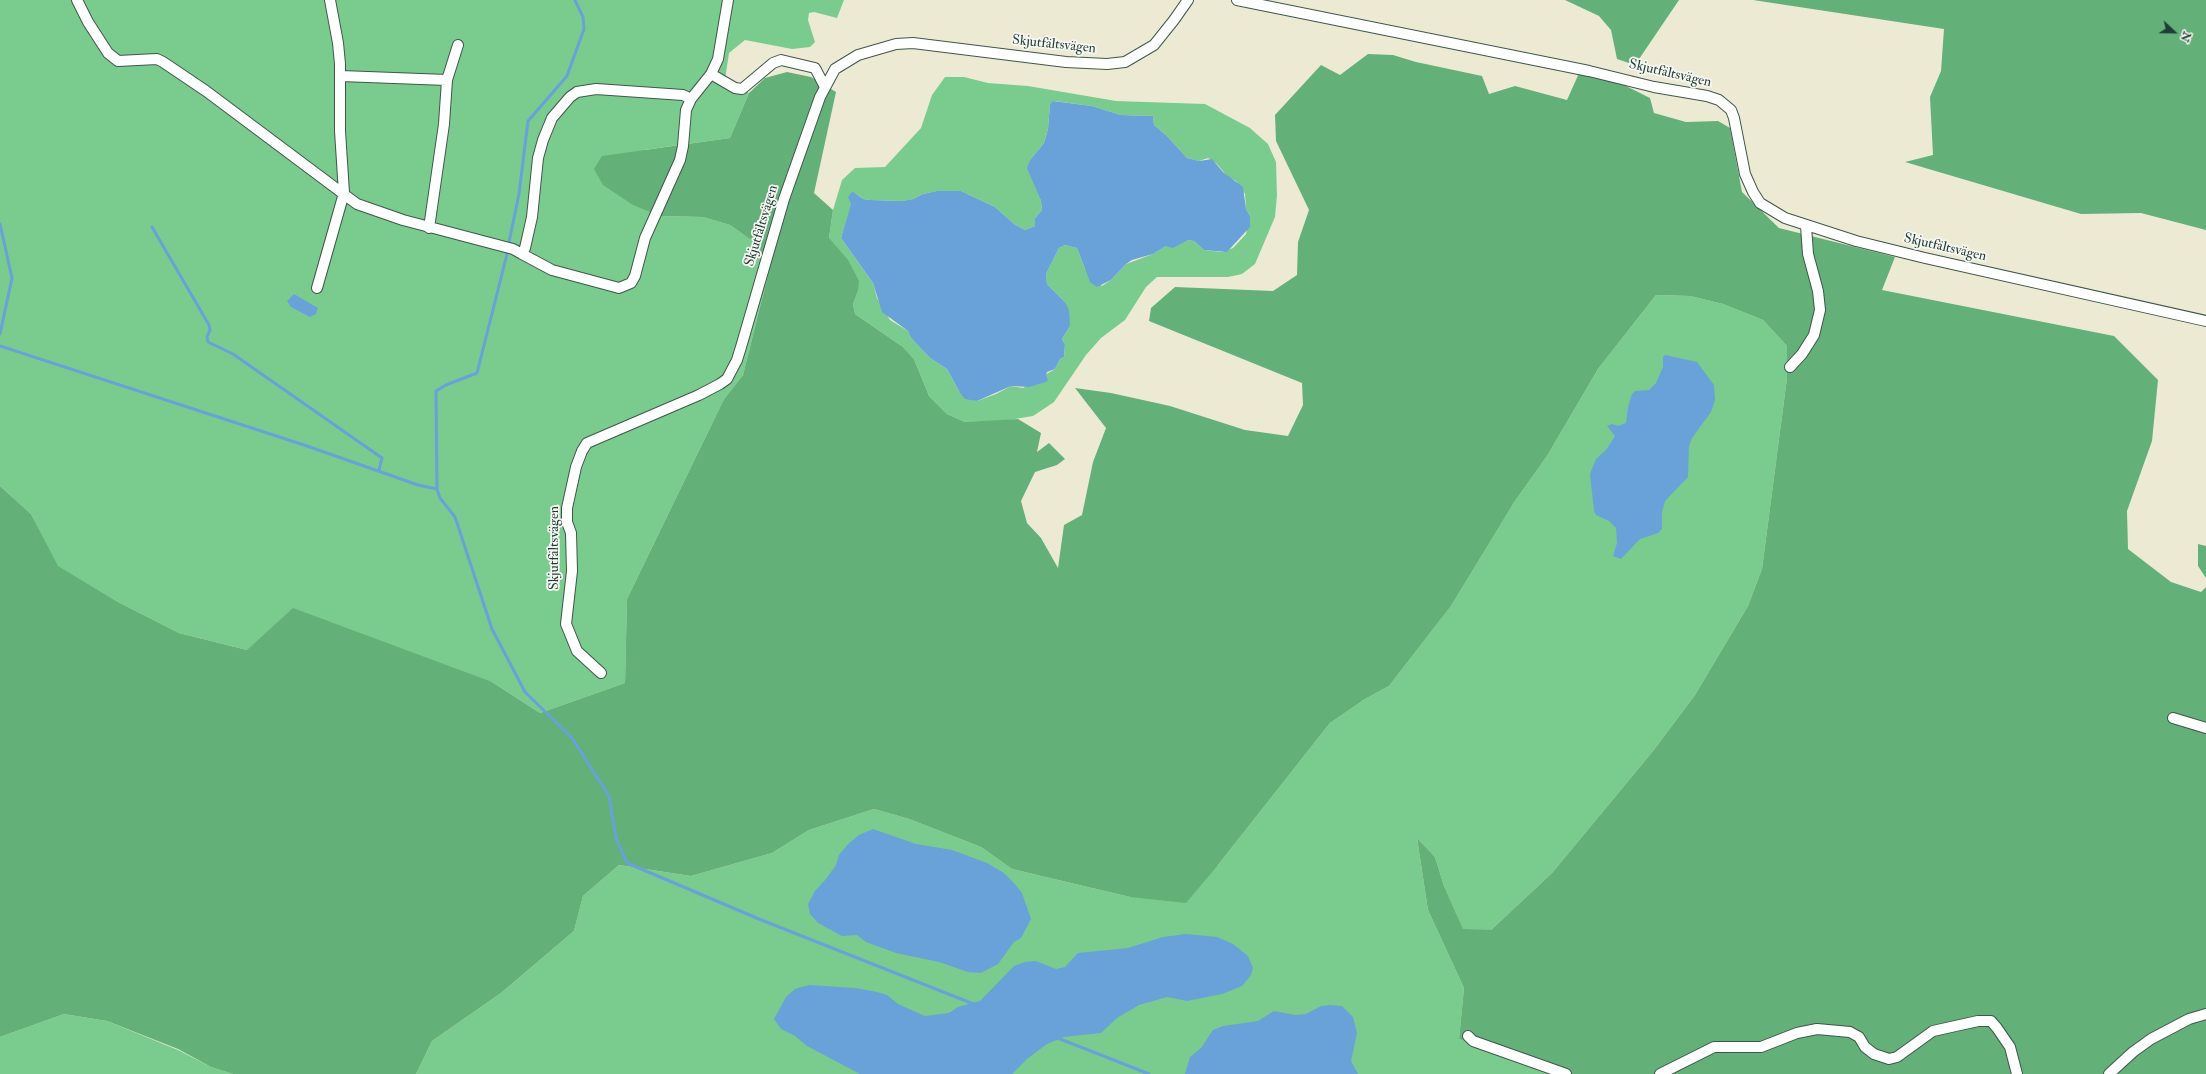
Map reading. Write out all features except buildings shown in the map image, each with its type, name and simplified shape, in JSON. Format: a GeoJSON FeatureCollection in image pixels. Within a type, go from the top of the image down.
{"type":"FeatureCollection","features":[{"type":"Feature","properties":{"kind":"street"},"geometry":{"type":"LineString","coordinates":[[77,0],[88,22],[108,53],[118,61],[157,59],[163,62],[206,91],[357,204],[429,228],[512,249],[552,270],[619,288],[631,283],[635,276],[645,238],[680,160],[683,146],[686,110],[691,99],[711,74],[719,53],[728,0]]}},
{"type":"Feature","properties":{"kind":"street"},"geometry":{"type":"LineString","coordinates":[[317,288],[344,193],[340,131],[341,76],[338,43],[330,0]]}},
{"type":"Feature","properties":{"kind":"street","name":"Skjutfältsvägen"},"geometry":{"type":"LineString","coordinates":[[601,674],[577,651],[566,624],[572,571],[571,533],[567,522],[567,508],[574,473],[582,451],[587,443],[699,395],[727,379],[737,360],[784,198],[824,88],[835,69],[850,59],[896,44],[913,43],[1066,62],[1107,64],[1125,62],[1154,45],[1188,0]]}},
{"type":"Feature","properties":{"kind":"street","name":"Skjutfältsvägen"},"geometry":{"type":"LineString","coordinates":[[1237,0],[1589,71],[1654,88],[1707,96],[1719,100],[1730,110],[1734,118],[1745,174],[1755,196],[1760,203],[1785,218],[1856,241],[1946,263],[2206,321]]}},
{"type":"Feature","properties":{"kind":"street"},"geometry":{"type":"LineString","coordinates":[[429,228],[444,124],[447,80],[458,45]]}},
{"type":"Feature","properties":{"kind":"street"},"geometry":{"type":"LineString","coordinates":[[711,74],[735,88],[742,89],[773,62],[781,60],[815,68],[824,88]]}},
{"type":"Feature","properties":{"kind":"street"},"geometry":{"type":"LineString","coordinates":[[341,76],[447,80]]}},
{"type":"Feature","properties":{"kind":"street"},"geometry":{"type":"LineString","coordinates":[[522,254],[525,248],[532,217],[538,158],[544,134],[552,118],[570,97],[577,92],[596,89],[683,95],[691,99]]}},
{"type":"Feature","properties":{"kind":"street"},"geometry":{"type":"LineString","coordinates":[[1790,367],[1802,354],[1814,335],[1820,310],[1818,291],[1808,254],[1806,226]]}},
{"type":"Feature","properties":{"kind":"street"},"geometry":{"type":"LineString","coordinates":[[2173,718],[2206,728]]}},
{"type":"Feature","properties":{"kind":"street"},"geometry":{"type":"LineString","coordinates":[[2109,1074],[2133,1052],[2151,1040],[2184,1021],[2206,1014]]}},
{"type":"Feature","properties":{"kind":"street"},"geometry":{"type":"LineString","coordinates":[[1660,1074],[1714,1047],[1760,1047],[1783,1038],[1817,1029],[1850,1032],[1859,1037],[1865,1047],[1874,1054],[1889,1059],[1897,1056],[1933,1031],[1978,1020],[1991,1021],[2010,1047],[2017,1074]]}},
{"type":"Feature","properties":{"kind":"street"},"geometry":{"type":"LineString","coordinates":[[1468,1036],[1473,1041],[1566,1074]]}},
{"type":"Feature","properties":{"kind":"green space"},"geometry":{"type":"Polygon","coordinates":[[[0,0],[844,0],[837,18],[814,12],[809,13],[808,20],[815,42],[810,47],[792,49],[745,40],[729,53],[725,80],[749,93],[730,138],[644,150],[660,216],[703,217],[730,225],[751,240],[769,271],[743,375],[724,399],[627,599],[625,683],[540,713],[492,682],[247,650],[179,633],[118,602],[57,566],[31,514],[0,486],[0,0]]]}},
{"type":"Feature","properties":{"kind":"green space"},"geometry":{"type":"Polygon","coordinates":[[[1565,0],[1679,0],[1635,65],[1617,59],[1611,30],[1599,16],[1565,0]]]}},
{"type":"Feature","properties":{"kind":"green space"},"geometry":{"type":"Polygon","coordinates":[[[1753,0],[2206,0],[2206,230],[2141,213],[2081,214],[1905,162],[1933,155],[1930,97],[1941,71],[1944,29],[1753,0]]]}},
{"type":"Feature","properties":{"kind":"green space"},"geometry":{"type":"Polygon","coordinates":[[[1368,54],[1393,55],[1416,62],[1482,76],[1489,94],[1515,86],[1567,100],[1580,71],[1618,82],[1650,98],[1654,113],[1686,122],[1718,121],[1730,128],[1742,192],[1779,228],[1895,257],[1882,290],[2114,336],[2158,380],[2152,441],[2127,511],[2128,549],[2171,582],[2201,592],[2206,587],[2206,1074],[1548,1074],[1459,1039],[1464,988],[1428,910],[1417,838],[1435,857],[1444,886],[1463,929],[1491,930],[1552,873],[1653,751],[1695,695],[1748,606],[1762,569],[1787,378],[1787,346],[1763,320],[1723,304],[1690,296],[1656,295],[1598,369],[1547,456],[1515,501],[1451,606],[1389,686],[1365,699],[1330,723],[1218,865],[1186,903],[1130,897],[1012,869],[981,847],[909,819],[874,809],[809,830],[772,853],[691,876],[619,865],[583,896],[574,931],[501,993],[432,1041],[416,1074],[233,1074],[211,1067],[178,1049],[107,1021],[64,1014],[0,1037],[0,486],[31,514],[58,566],[118,602],[179,633],[247,650],[293,608],[492,682],[540,713],[625,683],[627,599],[724,399],[743,375],[769,271],[751,240],[730,225],[703,217],[660,216],[633,205],[603,185],[594,169],[602,156],[730,138],[749,93],[765,78],[787,72],[811,77],[836,92],[814,193],[833,210],[829,238],[848,260],[859,281],[858,291],[853,304],[855,314],[903,347],[914,359],[929,396],[947,414],[965,422],[1018,419],[1041,433],[1037,452],[1049,443],[1065,459],[1057,465],[1035,472],[1021,501],[1027,523],[1041,538],[1058,568],[1064,525],[1082,515],[1093,462],[1106,428],[1075,388],[1111,393],[1170,406],[1245,430],[1288,436],[1303,405],[1302,383],[1149,321],[1151,308],[1175,287],[1273,291],[1297,275],[1298,242],[1309,210],[1276,141],[1275,115],[1321,65],[1340,75],[1368,54]]]}},
{"type":"Feature","properties":{"kind":"green space"},"geometry":{"type":"Polygon","coordinates":[[[945,77],[964,77],[988,83],[1028,86],[1116,101],[1205,104],[1250,128],[1268,144],[1276,162],[1277,195],[1275,217],[1255,264],[1242,274],[1228,277],[1157,277],[1146,287],[1125,320],[1101,338],[1086,355],[1054,402],[1033,416],[1003,421],[965,422],[947,414],[929,396],[914,359],[903,347],[855,314],[853,304],[858,291],[829,238],[833,210],[842,180],[855,168],[885,167],[921,128],[932,95],[945,77]],[[1054,101],[1050,104],[1048,129],[1044,143],[1030,160],[1028,168],[1041,201],[1042,210],[1035,218],[1035,226],[1025,230],[1014,224],[995,207],[961,191],[937,191],[902,201],[863,199],[855,193],[841,238],[873,283],[877,298],[890,320],[908,331],[911,338],[930,358],[947,369],[960,393],[977,401],[996,394],[1011,386],[1023,388],[1055,369],[1060,359],[1064,357],[1065,345],[1062,339],[1070,326],[1065,302],[1047,284],[1046,274],[1059,248],[1065,245],[1077,248],[1085,269],[1102,286],[1111,280],[1126,264],[1153,254],[1166,246],[1188,240],[1194,241],[1204,250],[1222,252],[1233,248],[1246,234],[1250,216],[1246,209],[1245,194],[1236,181],[1228,177],[1216,163],[1208,158],[1199,161],[1187,158],[1167,136],[1154,125],[1153,116],[1121,115],[1092,106],[1054,101]]]}},
{"type":"Feature","properties":{"kind":"green space"},"geometry":{"type":"Polygon","coordinates":[[[1656,295],[1690,296],[1723,304],[1763,320],[1787,346],[1787,378],[1762,569],[1748,606],[1695,695],[1653,751],[1552,873],[1491,930],[1463,930],[1444,886],[1435,857],[1417,838],[1428,910],[1464,988],[1459,1039],[1548,1074],[416,1074],[432,1041],[501,993],[574,931],[583,896],[619,865],[691,876],[772,853],[809,830],[874,809],[909,819],[981,847],[1012,869],[1130,897],[1218,865],[1330,723],[1365,699],[1389,686],[1451,606],[1515,501],[1547,456],[1598,369],[1656,295]]]}},
{"type":"Feature","properties":{"kind":"green space"},"geometry":{"type":"Polygon","coordinates":[[[2198,544],[2206,546],[2206,578],[2198,566],[2198,544]]]}},
{"type":"Feature","properties":{"kind":"green space"},"geometry":{"type":"Polygon","coordinates":[[[64,1014],[107,1021],[178,1050],[211,1067],[233,1074],[0,1074],[0,1037],[64,1014]]]}},
{"type":"Feature","properties":{"kind":"water"},"geometry":{"type":"Polygon","coordinates":[[[1053,101],[1092,106],[1121,115],[1153,116],[1154,125],[1167,136],[1187,158],[1199,161],[1212,159],[1223,172],[1243,187],[1246,209],[1250,216],[1250,227],[1227,252],[1204,250],[1194,241],[1188,240],[1173,248],[1166,246],[1153,254],[1132,260],[1126,264],[1111,280],[1097,287],[1090,282],[1077,248],[1065,245],[1059,248],[1046,274],[1047,284],[1065,302],[1069,310],[1070,326],[1062,339],[1065,345],[1064,357],[1060,359],[1055,369],[1047,372],[1046,375],[1048,380],[1046,382],[1029,387],[1011,386],[977,401],[965,399],[960,393],[947,369],[930,358],[911,338],[908,331],[882,312],[873,283],[841,238],[851,204],[848,197],[852,192],[863,199],[902,201],[937,191],[961,191],[995,207],[1014,224],[1025,230],[1035,226],[1035,218],[1042,210],[1041,201],[1027,168],[1030,160],[1044,143],[1048,129],[1050,104],[1053,101]]]}},
{"type":"Feature","properties":{"kind":"water"},"geometry":{"type":"Polygon","coordinates":[[[294,294],[318,308],[316,314],[310,317],[291,307],[287,301],[294,294]]]}},
{"type":"Feature","properties":{"kind":"water"},"geometry":{"type":"Polygon","coordinates":[[[1665,355],[1697,362],[1714,385],[1715,400],[1711,412],[1692,438],[1689,446],[1688,477],[1665,501],[1662,512],[1662,529],[1658,533],[1640,539],[1621,559],[1613,556],[1617,543],[1616,528],[1609,521],[1596,515],[1594,511],[1590,474],[1596,459],[1606,450],[1615,436],[1607,426],[1612,424],[1618,426],[1626,423],[1628,407],[1632,394],[1635,391],[1649,390],[1656,383],[1663,367],[1663,357],[1665,355]]]}},
{"type":"Feature","properties":{"kind":"water"},"geometry":{"type":"Polygon","coordinates":[[[873,829],[916,844],[952,850],[987,863],[1004,873],[1013,882],[1022,893],[1031,919],[1021,938],[1014,942],[998,964],[981,973],[968,972],[939,962],[896,953],[866,942],[857,935],[842,936],[818,923],[810,914],[808,904],[815,891],[836,865],[839,855],[848,844],[859,835],[873,829]]]}},
{"type":"Feature","properties":{"kind":"water"},"geometry":{"type":"Polygon","coordinates":[[[1186,934],[1217,937],[1233,944],[1248,956],[1253,968],[1251,975],[1242,986],[1222,994],[1187,1001],[1167,997],[1139,1005],[1117,1018],[1101,1033],[1064,1037],[1047,1044],[1027,1059],[1012,1074],[860,1074],[807,1046],[795,1036],[781,1029],[774,1019],[786,997],[795,989],[809,985],[855,988],[877,992],[887,995],[898,1004],[925,1016],[949,1013],[958,1007],[980,1001],[1014,966],[1025,962],[1036,961],[1056,969],[1065,967],[1078,953],[1128,948],[1163,937],[1186,934]]]}},
{"type":"Feature","properties":{"kind":"water"},"geometry":{"type":"Polygon","coordinates":[[[1321,1006],[1342,1006],[1353,1017],[1357,1033],[1351,1061],[1358,1074],[1185,1074],[1190,1057],[1201,1048],[1213,1030],[1223,1026],[1258,1021],[1274,1011],[1295,1015],[1306,1014],[1321,1006]]]}},
{"type":"Feature","properties":{"kind":"waterway"},"geometry":{"type":"LineString","coordinates":[[509,242],[519,194],[528,121],[567,76],[584,29],[583,17],[575,0]]}},
{"type":"Feature","properties":{"kind":"waterway"},"geometry":{"type":"LineString","coordinates":[[0,224],[12,278],[0,334]]}},
{"type":"Feature","properties":{"kind":"waterway"},"geometry":{"type":"LineString","coordinates":[[152,227],[209,325],[210,330],[207,337],[208,342],[233,354],[382,458],[379,470]]}},
{"type":"Feature","properties":{"kind":"waterway"},"geometry":{"type":"LineString","coordinates":[[437,489],[436,391],[446,385],[477,373],[507,254]]}},
{"type":"Feature","properties":{"kind":"waterway"},"geometry":{"type":"LineString","coordinates":[[0,346],[307,446],[418,485],[437,489],[440,498],[455,517],[492,629],[525,692],[572,738],[609,796],[616,838],[627,863],[759,919],[976,1005]]}},
{"type":"Feature","properties":{"kind":"waterway"},"geometry":{"type":"LineString","coordinates":[[1055,1037],[1149,1074]]}}]}
